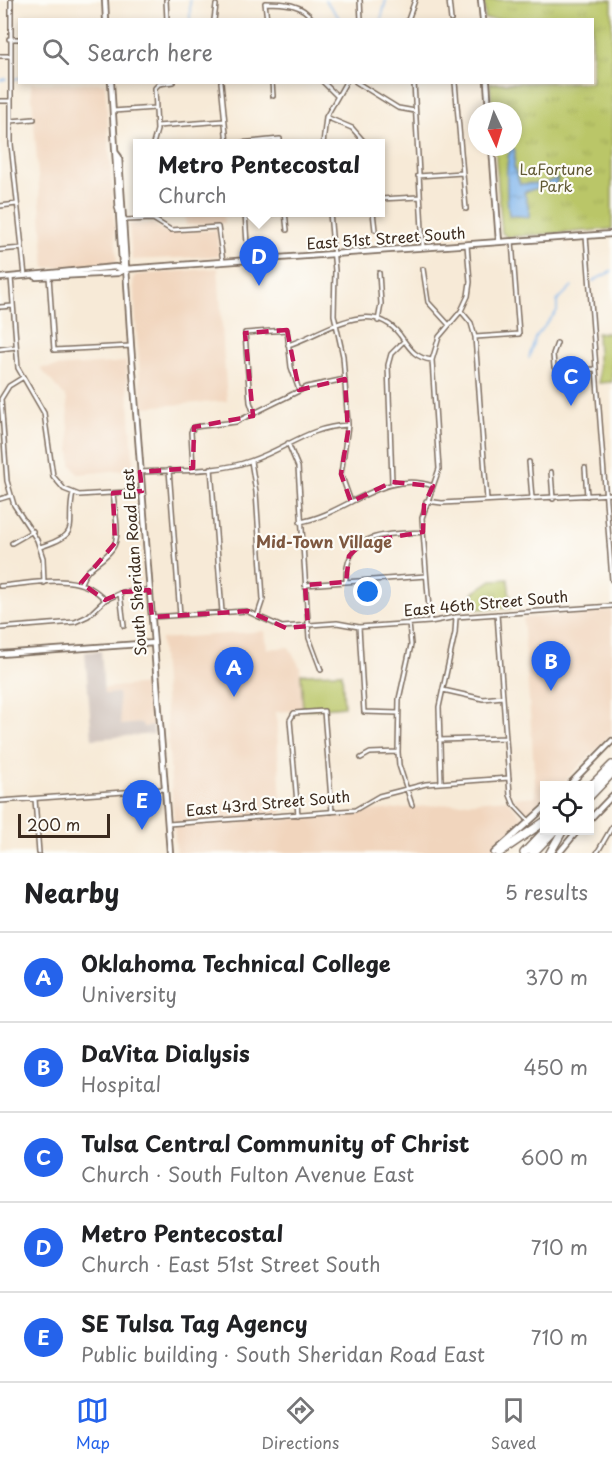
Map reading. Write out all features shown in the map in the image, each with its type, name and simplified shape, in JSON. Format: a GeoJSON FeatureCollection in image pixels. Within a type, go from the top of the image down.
{"type":"FeatureCollection","features":[{"type":"Feature","properties":{"kind":"highway"},"geometry":{"type":"LineString","coordinates":[[594,783],[612,765]]}},
{"type":"Feature","properties":{"kind":"highway"},"geometry":{"type":"LineString","coordinates":[[594,792],[612,773]]}},
{"type":"Feature","properties":{"kind":"highway"},"geometry":{"type":"LineString","coordinates":[[499,853],[540,825]]}},
{"type":"Feature","properties":{"kind":"highway"},"geometry":{"type":"LineString","coordinates":[[524,853],[542,835]]}},
{"type":"Feature","properties":{"kind":"highway"},"geometry":{"type":"LineString","coordinates":[[532,853],[551,835]]}},
{"type":"Feature","properties":{"kind":"highway"},"geometry":{"type":"LineString","coordinates":[[550,853],[561,835]]}},
{"type":"Feature","properties":{"kind":"main road"},"geometry":{"type":"LineString","coordinates":[[105,0],[106,18]]}},
{"type":"Feature","properties":{"kind":"main road"},"geometry":{"type":"LineString","coordinates":[[481,0],[483,18]]}},
{"type":"Feature","properties":{"kind":"main road","name":"South Sheridan Road East"},"geometry":{"type":"LineString","coordinates":[[111,84],[116,153],[114,158],[122,262],[125,270],[170,853]]}},
{"type":"Feature","properties":{"kind":"main road"},"geometry":{"type":"LineString","coordinates":[[487,84],[488,102]]}},
{"type":"Feature","properties":{"kind":"main road","name":"South Sheridan Road East"},"geometry":{"type":"LineString","coordinates":[[116,153],[119,157],[124,220],[127,261],[125,270]]}},
{"type":"Feature","properties":{"kind":"main road"},"geometry":{"type":"LineString","coordinates":[[493,156],[499,242]]}},
{"type":"Feature","properties":{"kind":"main road"},"geometry":{"type":"LineString","coordinates":[[118,208],[124,220]]}},
{"type":"Feature","properties":{"kind":"main road","name":"East 51st Street South"},"geometry":{"type":"LineString","coordinates":[[0,278],[117,267],[125,270],[612,234]]}},
{"type":"Feature","properties":{"kind":"main road"},"geometry":{"type":"LineString","coordinates":[[0,654],[154,643]]}},
{"type":"Feature","properties":{"kind":"main road"},"geometry":{"type":"LineString","coordinates":[[572,781],[612,741]]}},
{"type":"Feature","properties":{"kind":"main road"},"geometry":{"type":"LineString","coordinates":[[594,815],[612,796]]}},
{"type":"Feature","properties":{"kind":"main road"},"geometry":{"type":"LineString","coordinates":[[494,853],[540,812]]}},
{"type":"Feature","properties":{"kind":"main road"},"geometry":{"type":"LineString","coordinates":[[559,853],[575,835]]}},
{"type":"Feature","properties":{"kind":"street"},"geometry":{"type":"LineString","coordinates":[[10,0],[10,121],[25,276]]}},
{"type":"Feature","properties":{"kind":"street"},"geometry":{"type":"LineString","coordinates":[[166,0],[167,18]]}},
{"type":"Feature","properties":{"kind":"street"},"geometry":{"type":"LineString","coordinates":[[360,0],[361,18]]}},
{"type":"Feature","properties":{"kind":"street"},"geometry":{"type":"LineString","coordinates":[[409,18],[415,0]]}},
{"type":"Feature","properties":{"kind":"street"},"geometry":{"type":"LineString","coordinates":[[449,0],[451,18]]}},
{"type":"Feature","properties":{"kind":"street"},"geometry":{"type":"LineString","coordinates":[[267,18],[265,3],[295,5],[311,18]]}},
{"type":"Feature","properties":{"kind":"street"},"geometry":{"type":"LineString","coordinates":[[214,18],[216,5]]}},
{"type":"Feature","properties":{"kind":"street"},"geometry":{"type":"LineString","coordinates":[[9,39],[18,39]]}},
{"type":"Feature","properties":{"kind":"street"},"geometry":{"type":"LineString","coordinates":[[0,56],[10,56]]}},
{"type":"Feature","properties":{"kind":"street"},"geometry":{"type":"LineString","coordinates":[[154,139],[157,126],[156,86],[164,84]]}},
{"type":"Feature","properties":{"kind":"street"},"geometry":{"type":"LineString","coordinates":[[221,84],[227,139]]}},
{"type":"Feature","properties":{"kind":"street"},"geometry":{"type":"LineString","coordinates":[[272,84],[273,96]]}},
{"type":"Feature","properties":{"kind":"street"},"geometry":{"type":"LineString","coordinates":[[325,84],[337,96]]}},
{"type":"Feature","properties":{"kind":"street"},"geometry":{"type":"LineString","coordinates":[[324,139],[326,117],[345,84]]}},
{"type":"Feature","properties":{"kind":"street"},"geometry":{"type":"LineString","coordinates":[[359,84],[398,108],[415,111]]}},
{"type":"Feature","properties":{"kind":"street"},"geometry":{"type":"LineString","coordinates":[[414,84],[423,248]]}},
{"type":"Feature","properties":{"kind":"street"},"geometry":{"type":"LineString","coordinates":[[455,84],[466,209]]}},
{"type":"Feature","properties":{"kind":"street"},"geometry":{"type":"LineString","coordinates":[[0,101],[10,101]]}},
{"type":"Feature","properties":{"kind":"street"},"geometry":{"type":"LineString","coordinates":[[113,111],[155,108]]}},
{"type":"Feature","properties":{"kind":"street"},"geometry":{"type":"LineString","coordinates":[[326,117],[352,128],[362,139]]}},
{"type":"Feature","properties":{"kind":"street"},"geometry":{"type":"LineString","coordinates":[[10,121],[34,119]]}},
{"type":"Feature","properties":{"kind":"street"},"geometry":{"type":"LineString","coordinates":[[157,126],[224,121]]}},
{"type":"Feature","properties":{"kind":"street"},"geometry":{"type":"LineString","coordinates":[[418,176],[462,172]]}},
{"type":"Feature","properties":{"kind":"street"},"geometry":{"type":"LineString","coordinates":[[385,200],[419,197]]}},
{"type":"Feature","properties":{"kind":"street"},"geometry":{"type":"LineString","coordinates":[[0,206],[17,204]]}},
{"type":"Feature","properties":{"kind":"street"},"geometry":{"type":"LineString","coordinates":[[245,217],[248,261]]}},
{"type":"Feature","properties":{"kind":"street"},"geometry":{"type":"LineString","coordinates":[[285,217],[287,230]]}},
{"type":"Feature","properties":{"kind":"street"},"geometry":{"type":"LineString","coordinates":[[330,217],[335,322],[344,356],[348,425],[341,474],[351,502]]}},
{"type":"Feature","properties":{"kind":"street"},"geometry":{"type":"LineString","coordinates":[[373,217],[375,230]]}},
{"type":"Feature","properties":{"kind":"street"},"geometry":{"type":"LineString","coordinates":[[124,220],[153,219],[171,230],[219,228],[223,262]]}},
{"type":"Feature","properties":{"kind":"street"},"geometry":{"type":"LineString","coordinates":[[586,236],[612,580]]}},
{"type":"Feature","properties":{"kind":"street"},"geometry":{"type":"LineString","coordinates":[[475,337],[519,334],[512,241]]}},
{"type":"Feature","properties":{"kind":"street"},"geometry":{"type":"LineString","coordinates":[[430,622],[423,532],[426,501],[439,469],[432,360],[436,344],[461,310],[470,282],[467,245]]}},
{"type":"Feature","properties":{"kind":"street"},"geometry":{"type":"LineString","coordinates":[[0,250],[22,248]]}},
{"type":"Feature","properties":{"kind":"street"},"geometry":{"type":"LineString","coordinates":[[423,269],[428,302],[449,325]]}},
{"type":"Feature","properties":{"kind":"street"},"geometry":{"type":"LineString","coordinates":[[378,321],[381,304],[379,273]]}},
{"type":"Feature","properties":{"kind":"street"},"geometry":{"type":"LineString","coordinates":[[49,275],[54,350],[131,346]]}},
{"type":"Feature","properties":{"kind":"street"},"geometry":{"type":"LineString","coordinates":[[11,277],[16,347],[22,378],[44,413],[51,472],[58,483],[73,493],[142,491]]}},
{"type":"Feature","properties":{"kind":"street"},"geometry":{"type":"LineString","coordinates":[[0,307],[13,306]]}},
{"type":"Feature","properties":{"kind":"street"},"geometry":{"type":"LineString","coordinates":[[461,310],[471,323],[475,337],[487,500]]}},
{"type":"Feature","properties":{"kind":"street"},"geometry":{"type":"LineString","coordinates":[[288,345],[335,322],[358,318],[378,321],[394,329],[416,355],[432,360]]}},
{"type":"Feature","properties":{"kind":"street"},"geometry":{"type":"LineString","coordinates":[[254,414],[250,402],[245,333],[287,330],[292,374],[299,390]]}},
{"type":"Feature","properties":{"kind":"street"},"geometry":{"type":"LineString","coordinates":[[392,482],[388,365],[391,354],[404,341]]}},
{"type":"Feature","properties":{"kind":"street"},"geometry":{"type":"LineString","coordinates":[[557,343],[553,354],[554,367],[558,369],[596,369]]}},
{"type":"Feature","properties":{"kind":"street"},"geometry":{"type":"LineString","coordinates":[[0,349],[16,347]]}},
{"type":"Feature","properties":{"kind":"street"},"geometry":{"type":"LineString","coordinates":[[22,378],[9,386],[2,399],[5,459],[10,496],[33,531],[40,547],[44,583]]}},
{"type":"Feature","properties":{"kind":"street"},"geometry":{"type":"LineString","coordinates":[[193,468],[191,432],[197,426],[236,422],[299,390],[322,382],[345,379]]}},
{"type":"Feature","properties":{"kind":"street"},"geometry":{"type":"LineString","coordinates":[[140,472],[211,468],[251,461],[318,429],[348,425]]}},
{"type":"Feature","properties":{"kind":"street"},"geometry":{"type":"LineString","coordinates":[[288,443],[298,467],[309,641],[321,670]]}},
{"type":"Feature","properties":{"kind":"street"},"geometry":{"type":"LineString","coordinates":[[0,460],[5,459]]}},
{"type":"Feature","properties":{"kind":"street"},"geometry":{"type":"LineString","coordinates":[[251,461],[256,492],[263,599],[258,614]]}},
{"type":"Feature","properties":{"kind":"street"},"geometry":{"type":"LineString","coordinates":[[529,462],[532,498]]}},
{"type":"Feature","properties":{"kind":"street"},"geometry":{"type":"LineString","coordinates":[[211,468],[222,612]]}},
{"type":"Feature","properties":{"kind":"street"},"geometry":{"type":"LineString","coordinates":[[585,468],[587,496]]}},
{"type":"Feature","properties":{"kind":"street"},"geometry":{"type":"LineString","coordinates":[[169,470],[180,615]]}},
{"type":"Feature","properties":{"kind":"street"},"geometry":{"type":"LineString","coordinates":[[551,472],[553,498]]}},
{"type":"Feature","properties":{"kind":"street"},"geometry":{"type":"LineString","coordinates":[[300,522],[327,515],[392,482],[409,481],[433,486]]}},
{"type":"Feature","properties":{"kind":"street"},"geometry":{"type":"LineString","coordinates":[[81,583],[89,567],[110,551],[115,543],[113,492]]}},
{"type":"Feature","properties":{"kind":"street"},"geometry":{"type":"LineString","coordinates":[[40,547],[58,541],[68,533],[72,522],[73,493]]}},
{"type":"Feature","properties":{"kind":"street"},"geometry":{"type":"LineString","coordinates":[[426,501],[442,503],[612,494]]}},
{"type":"Feature","properties":{"kind":"street"},"geometry":{"type":"LineString","coordinates":[[0,500],[10,496]]}},
{"type":"Feature","properties":{"kind":"street"},"geometry":{"type":"LineString","coordinates":[[12,543],[33,531]]}},
{"type":"Feature","properties":{"kind":"street"},"geometry":{"type":"LineString","coordinates":[[346,582],[348,560],[363,542],[381,536],[423,532]]}},
{"type":"Feature","properties":{"kind":"street"},"geometry":{"type":"LineString","coordinates":[[305,585],[426,576]]}},
{"type":"Feature","properties":{"kind":"street"},"geometry":{"type":"LineString","coordinates":[[0,586],[81,583],[95,590],[105,600]]}},
{"type":"Feature","properties":{"kind":"street"},"geometry":{"type":"LineString","coordinates":[[0,628],[75,622],[92,614],[105,600],[120,593],[149,590]]}},
{"type":"Feature","properties":{"kind":"street"},"geometry":{"type":"LineString","coordinates":[[120,593],[124,626]]}},
{"type":"Feature","properties":{"kind":"street","name":"East 46th Street South"},"geometry":{"type":"LineString","coordinates":[[152,617],[246,611],[258,614],[276,626],[337,623],[358,627],[430,622],[456,617],[612,606]]}},
{"type":"Feature","properties":{"kind":"street"},"geometry":{"type":"LineString","coordinates":[[496,614],[511,798],[530,823]]}},
{"type":"Feature","properties":{"kind":"street"},"geometry":{"type":"LineString","coordinates":[[441,782],[439,740],[442,690],[455,633],[456,617]]}},
{"type":"Feature","properties":{"kind":"street"},"geometry":{"type":"LineString","coordinates":[[410,624],[411,645],[398,713],[398,752],[399,765],[412,805]]}},
{"type":"Feature","properties":{"kind":"street"},"geometry":{"type":"LineString","coordinates":[[358,627],[364,712],[398,713]]}},
{"type":"Feature","properties":{"kind":"street"},"geometry":{"type":"LineString","coordinates":[[442,690],[483,699],[503,698]]}},
{"type":"Feature","properties":{"kind":"street"},"geometry":{"type":"LineString","coordinates":[[298,814],[290,720],[294,713],[324,711],[332,812]]}},
{"type":"Feature","properties":{"kind":"street"},"geometry":{"type":"LineString","coordinates":[[439,740],[506,738]]}},
{"type":"Feature","properties":{"kind":"street"},"geometry":{"type":"LineString","coordinates":[[361,758],[370,753],[398,752]]}},
{"type":"Feature","properties":{"kind":"street","name":"East 43rd Street South"},"geometry":{"type":"LineString","coordinates":[[168,824],[358,809],[379,796],[441,782],[509,778]]}},
{"type":"Feature","properties":{"kind":"street"},"geometry":{"type":"LineString","coordinates":[[0,801],[165,789]]}},
{"type":"Feature","properties":{"kind":"street"},"geometry":{"type":"LineString","coordinates":[[35,799],[39,853]]}},
{"type":"Feature","properties":{"kind":"street"},"geometry":{"type":"LineString","coordinates":[[597,853],[612,827]]}},
{"type":"Feature","properties":{"kind":"highlighted area"},"geometry":{"type":"Polygon","coordinates":[[[287,330],[299,390],[345,379],[348,432],[341,474],[351,502],[392,482],[433,486],[424,505],[423,532],[363,542],[349,556],[346,582],[305,585],[308,626],[286,628],[248,611],[152,617],[149,590],[123,592],[105,600],[81,583],[115,543],[113,493],[142,491],[140,472],[193,468],[194,427],[253,416],[245,333],[287,330]]]}},
{"type":"Feature","properties":{"kind":"shaded area"},"geometry":{"type":"Polygon","coordinates":[[[31,84],[105,84],[117,260],[112,264],[45,268],[31,84]]]}},
{"type":"Feature","properties":{"kind":"shaded area"},"geometry":{"type":"Polygon","coordinates":[[[185,217],[223,217],[224,223],[186,225],[185,217]]]}},
{"type":"Feature","properties":{"kind":"shaded area"},"geometry":{"type":"Polygon","coordinates":[[[153,223],[166,233],[217,230],[219,256],[132,260],[129,224],[153,223]]]}},
{"type":"Feature","properties":{"kind":"shaded area"},"geometry":{"type":"Polygon","coordinates":[[[218,268],[227,401],[142,407],[133,278],[136,275],[218,268]]]}},
{"type":"Feature","properties":{"kind":"shaded area"},"geometry":{"type":"Polygon","coordinates":[[[126,362],[134,469],[78,474],[71,464],[67,399],[40,368],[126,362]]]}},
{"type":"Feature","properties":{"kind":"shaded area"},"geometry":{"type":"Polygon","coordinates":[[[612,610],[612,734],[565,781],[540,781],[540,803],[527,815],[514,798],[536,796],[523,618],[612,610]]]}},
{"type":"Feature","properties":{"kind":"shaded area"},"geometry":{"type":"Polygon","coordinates":[[[265,631],[267,649],[289,647],[300,667],[303,710],[276,712],[282,819],[507,799],[525,820],[490,853],[176,853],[161,639],[265,631]]]}},
{"type":"Feature","properties":{"kind":"shaded area"},"geometry":{"type":"Polygon","coordinates":[[[101,651],[104,694],[118,693],[121,725],[142,723],[143,727],[153,726],[154,734],[92,739],[85,652],[101,651]]]}},
{"type":"Feature","properties":{"kind":"shaded area"},"geometry":{"type":"Polygon","coordinates":[[[149,684],[153,726],[143,727],[142,723],[120,725],[118,694],[104,694],[104,688],[149,684]]]}},
{"type":"Feature","properties":{"kind":"green space","name":"LaFortune Park"},"geometry":{"type":"Polygon","coordinates":[[[484,0],[612,0],[612,229],[508,237],[502,233],[496,156],[522,156],[522,102],[491,102],[490,84],[594,84],[594,18],[485,18],[484,0]]]}},
{"type":"Feature","properties":{"kind":"green space"},"geometry":{"type":"Polygon","coordinates":[[[597,333],[612,333],[612,382],[599,383],[597,333]]]}},
{"type":"Feature","properties":{"kind":"green space"},"geometry":{"type":"Polygon","coordinates":[[[508,579],[511,608],[477,609],[473,593],[492,580],[508,579]]]}},
{"type":"Feature","properties":{"kind":"green space"},"geometry":{"type":"Polygon","coordinates":[[[342,673],[344,706],[303,710],[301,674],[342,673]]]}},
{"type":"Feature","properties":{"kind":"water"},"geometry":{"type":"Polygon","coordinates":[[[508,156],[515,156],[514,167],[520,184],[546,183],[558,178],[554,189],[545,186],[524,192],[529,217],[509,215],[508,156]]]}},
{"type":"Feature","properties":{"kind":"waterway"},"geometry":{"type":"LineString","coordinates":[[190,0],[190,18]]}},
{"type":"Feature","properties":{"kind":"waterway"},"geometry":{"type":"LineString","coordinates":[[325,0],[339,18]]}},
{"type":"Feature","properties":{"kind":"waterway"},"geometry":{"type":"LineString","coordinates":[[382,18],[386,0]]}},
{"type":"Feature","properties":{"kind":"waterway"},"geometry":{"type":"LineString","coordinates":[[13,79],[18,78]]}},
{"type":"Feature","properties":{"kind":"waterway"},"geometry":{"type":"LineString","coordinates":[[0,80],[6,79]]}},
{"type":"Feature","properties":{"kind":"waterway"},"geometry":{"type":"LineString","coordinates":[[593,281],[612,271]]}},
{"type":"Feature","properties":{"kind":"waterway"},"geometry":{"type":"LineString","coordinates":[[529,358],[535,338],[557,311],[557,301],[572,286]]}},
{"type":"Feature","properties":{"kind":"place","name":"Metro Pentecostal"},"geometry":{"type":"Point","coordinates":[259,286]}},
{"type":"Feature","properties":{"kind":"place","name":"Tulsa Central Community of Christ"},"geometry":{"type":"Point","coordinates":[571,406]}},
{"type":"Feature","properties":{"kind":"place","name":"DaVita Dialysis"},"geometry":{"type":"Point","coordinates":[551,691]}},
{"type":"Feature","properties":{"kind":"place","name":"Oklahoma Technical College"},"geometry":{"type":"Point","coordinates":[234,697]}},
{"type":"Feature","properties":{"kind":"place","name":"SE Tulsa Tag Agency"},"geometry":{"type":"Point","coordinates":[142,830]}},
{"type":"Feature","properties":{"kind":"district","name":"Mid-Town Village"},"geometry":{"type":"Point","coordinates":[324,542]}}]}
